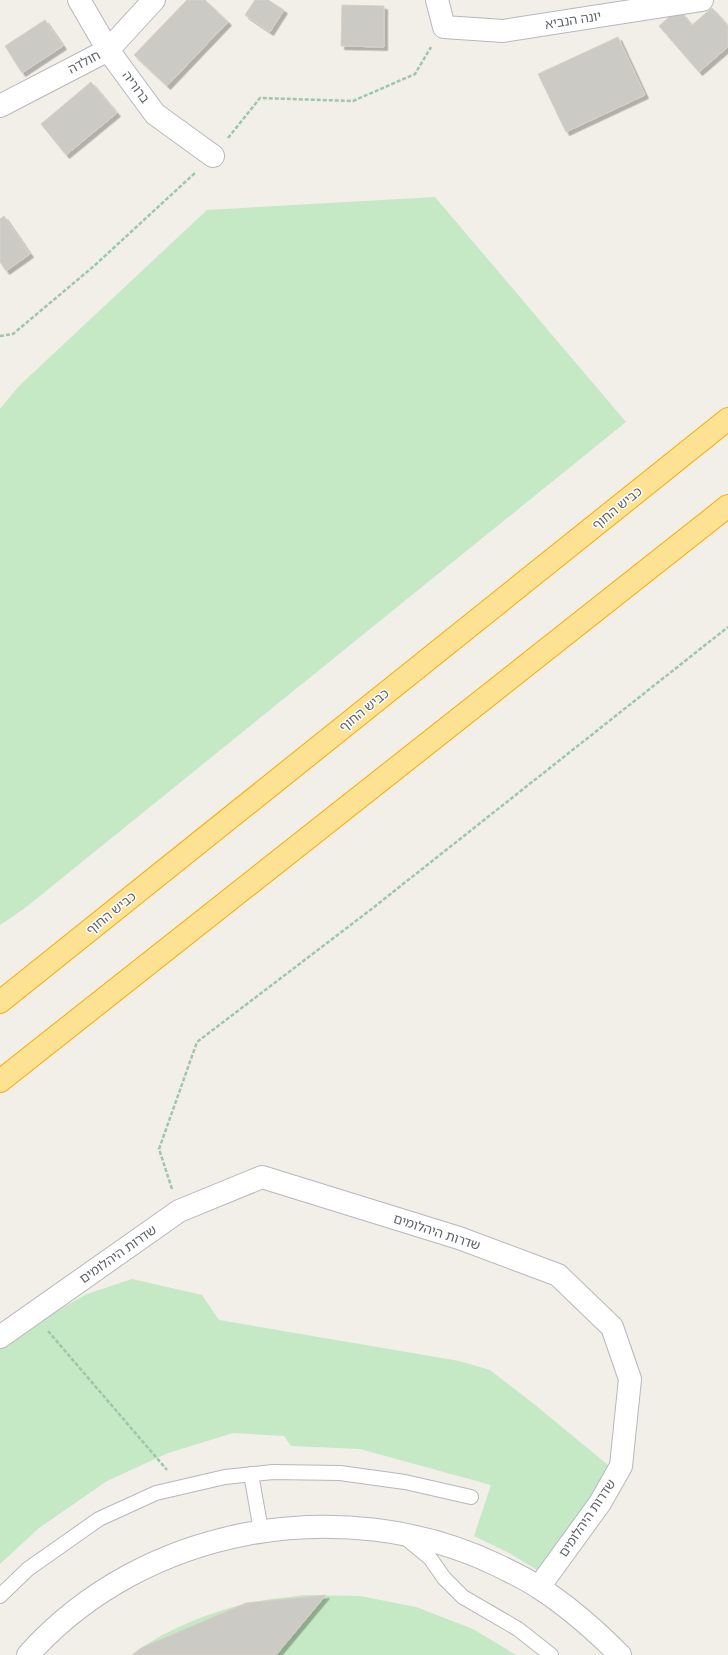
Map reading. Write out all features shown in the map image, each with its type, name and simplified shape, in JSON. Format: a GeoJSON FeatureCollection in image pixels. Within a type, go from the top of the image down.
{"type":"FeatureCollection","features":[{"type":"Feature","properties":{"kind":"highway","name":"כביש החוף"},"geometry":{"type":"LineString","coordinates":[[0,1002],[728,418]]}},
{"type":"Feature","properties":{"kind":"highway"},"geometry":{"type":"LineString","coordinates":[[0,1081],[728,506]]}},
{"type":"Feature","properties":{"kind":"street","name":"ברוריה"},"geometry":{"type":"LineString","coordinates":[[79,0],[108,50],[155,114],[213,156]]}},
{"type":"Feature","properties":{"kind":"street","name":"חולדה"},"geometry":{"type":"LineString","coordinates":[[0,106],[108,50],[154,0]]}},
{"type":"Feature","properties":{"kind":"street","name":"יונה הנביא"},"geometry":{"type":"LineString","coordinates":[[437,0],[444,27],[503,32],[702,0]]}},
{"type":"Feature","properties":{"kind":"street","name":"שדרות היהלומים"},"geometry":{"type":"LineString","coordinates":[[0,1337],[179,1211],[262,1177],[460,1238],[558,1275],[612,1327],[630,1379],[621,1466],[600,1503],[539,1587]]}},
{"type":"Feature","properties":{"kind":"street"},"geometry":{"type":"LineString","coordinates":[[28,1655],[43,1638],[90,1599],[144,1568],[201,1545],[261,1530],[307,1526],[346,1527],[400,1533],[442,1543],[482,1558],[539,1587],[595,1630],[620,1655]]}},
{"type":"Feature","properties":{"kind":"lane"},"geometry":{"type":"LineString","coordinates":[[0,1596],[28,1569],[99,1519],[156,1493],[225,1477],[273,1472],[340,1473],[405,1482],[471,1497]]}},
{"type":"Feature","properties":{"kind":"lane"},"geometry":{"type":"LineString","coordinates":[[251,1474],[261,1530]]}},
{"type":"Feature","properties":{"kind":"lane"},"geometry":{"type":"LineString","coordinates":[[400,1533],[430,1558],[444,1578],[462,1597],[518,1629],[551,1655]]}},
{"type":"Feature","properties":{"kind":"path"},"geometry":{"type":"LineString","coordinates":[[179,1211],[159,1149],[197,1042],[369,911],[728,627]]}},
{"type":"Feature","properties":{"kind":"path"},"geometry":{"type":"LineString","coordinates":[[33,1313],[182,1487]]}},
{"type":"Feature","properties":{"kind":"green space"},"geometry":{"type":"Polygon","coordinates":[[[435,197],[626,422],[25,908],[0,925],[0,409],[19,386],[207,210],[435,197]]]}},
{"type":"Feature","properties":{"kind":"green space"},"geometry":{"type":"Polygon","coordinates":[[[132,1279],[202,1295],[219,1320],[459,1361],[490,1370],[608,1465],[615,1484],[549,1577],[507,1552],[474,1536],[491,1485],[360,1449],[291,1446],[284,1436],[233,1433],[168,1453],[107,1481],[39,1528],[0,1564],[0,1349],[44,1318],[87,1294],[132,1279]]]}},
{"type":"Feature","properties":{"kind":"green space"},"geometry":{"type":"Polygon","coordinates":[[[303,1595],[360,1596],[416,1607],[473,1629],[516,1655],[131,1655],[157,1638],[216,1612],[252,1602],[303,1595]]]}},
{"type":"Feature","properties":{"kind":"building"},"geometry":{"type":"Polygon","coordinates":[[[187,0],[205,0],[228,22],[167,86],[134,55],[187,0]]]}},
{"type":"Feature","properties":{"kind":"building"},"geometry":{"type":"Polygon","coordinates":[[[255,0],[268,0],[284,10],[270,32],[245,15],[255,0]]]}},
{"type":"Feature","properties":{"kind":"building"},"geometry":{"type":"Polygon","coordinates":[[[342,5],[384,6],[384,47],[341,46],[342,5]]]}},
{"type":"Feature","properties":{"kind":"building"},"geometry":{"type":"Polygon","coordinates":[[[712,8],[728,26],[728,47],[699,72],[659,26],[678,9],[692,25],[712,8]]]}},
{"type":"Feature","properties":{"kind":"building"},"geometry":{"type":"Polygon","coordinates":[[[45,20],[63,46],[22,73],[5,46],[45,20]]]}},
{"type":"Feature","properties":{"kind":"building"},"geometry":{"type":"Polygon","coordinates":[[[618,37],[645,95],[566,132],[538,74],[618,37]]]}},
{"type":"Feature","properties":{"kind":"building"},"geometry":{"type":"Polygon","coordinates":[[[91,82],[117,113],[66,155],[41,124],[91,82]]]}},
{"type":"Feature","properties":{"kind":"building"},"geometry":{"type":"Polygon","coordinates":[[[4,216],[30,254],[6,271],[0,262],[0,219],[4,216]]]}},
{"type":"Feature","properties":{"kind":"building"},"geometry":{"type":"Polygon","coordinates":[[[326,1595],[276,1655],[133,1655],[141,1648],[246,1603],[326,1595]]]}}]}
